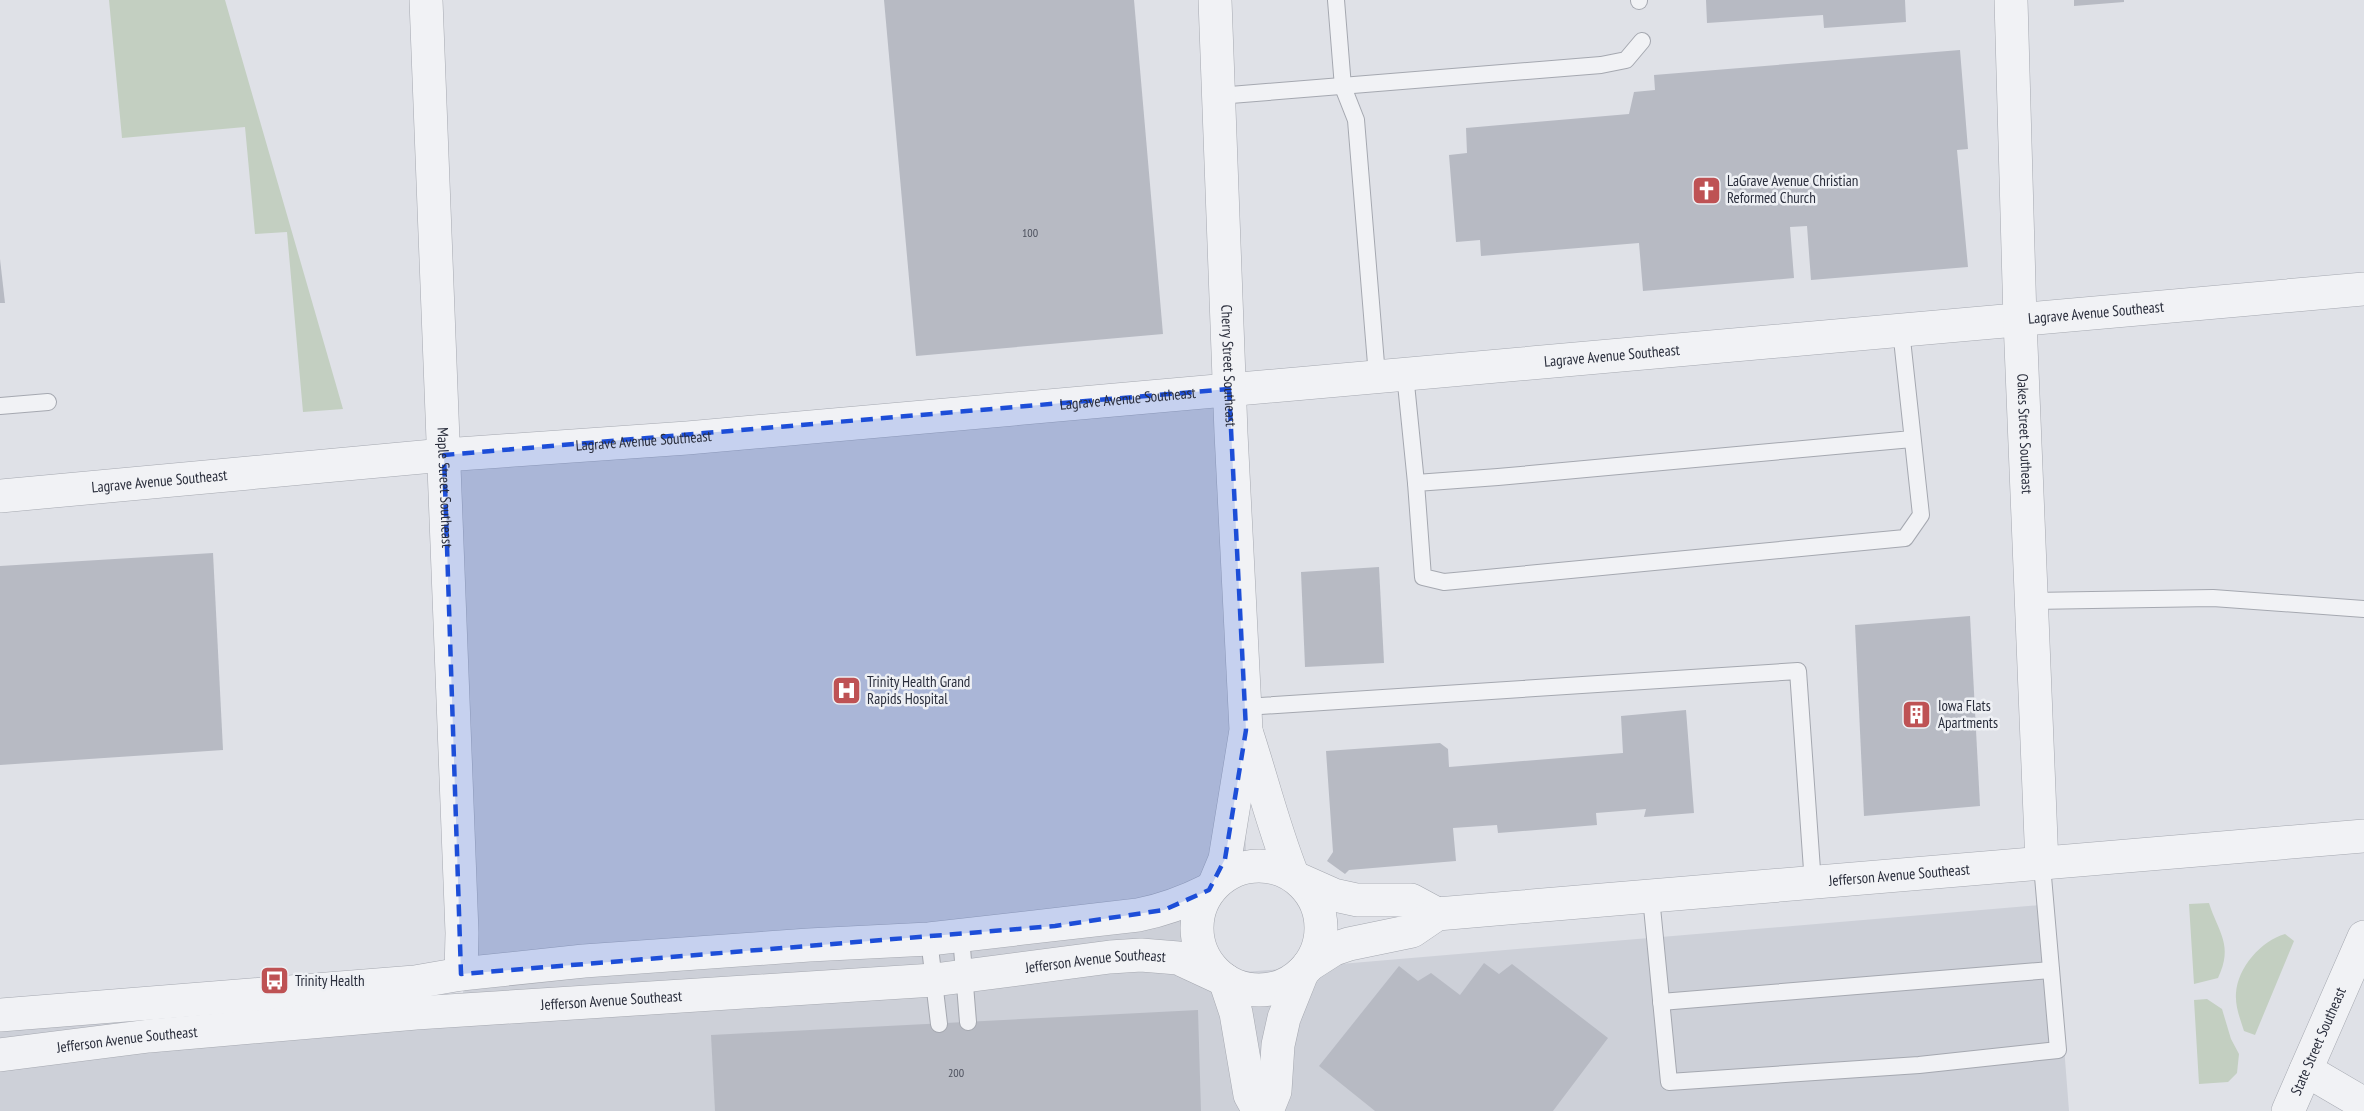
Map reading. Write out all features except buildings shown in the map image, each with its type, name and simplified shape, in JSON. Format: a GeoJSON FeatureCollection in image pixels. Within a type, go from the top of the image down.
{"type":"FeatureCollection","features":[{"type":"Feature","properties":{"kind":"street","name":"Maple Street Southeast"},"geometry":{"type":"LineString","coordinates":[[426,0],[462,933],[461,974]]}},
{"type":"Feature","properties":{"kind":"street","name":"Cherry Street Southeast"},"geometry":{"type":"LineString","coordinates":[[1212,886],[1227,849],[1245,719],[1229,390],[1215,0]]}},
{"type":"Feature","properties":{"kind":"street","name":"Oakes Street Southeast"},"geometry":{"type":"LineString","coordinates":[[2011,0],[2020,320],[2042,865]]}},
{"type":"Feature","properties":{"kind":"street","name":"Lagrave Avenue Southeast"},"geometry":{"type":"LineString","coordinates":[[0,496],[444,455],[687,438],[2364,289]]}},
{"type":"Feature","properties":{"kind":"street","name":"Cherry Street Southeast"},"geometry":{"type":"LineString","coordinates":[[1245,719],[1281,847],[1295,877]]}},
{"type":"Feature","properties":{"kind":"street","name":"Jefferson Avenue Southeast"},"geometry":{"type":"LineString","coordinates":[[1305,969],[1335,949],[1412,931],[1437,914],[2042,865],[2364,836]]}},
{"type":"Feature","properties":{"kind":"street"},"geometry":{"type":"LineString","coordinates":[[0,1015],[415,982],[461,974],[648,956],[929,939],[1138,915],[1185,903],[1212,886],[1227,873],[1257,865],[1272,867],[1334,895],[1357,900],[1411,900],[1437,914]]}},
{"type":"Feature","properties":{"kind":"street"},"geometry":{"type":"LineString","coordinates":[[1267,1111],[1275,1091],[1278,1045],[1284,1018],[1305,969],[1318,947],[1321,932],[1320,915],[1313,897],[1295,877]]}},
{"type":"Feature","properties":{"kind":"street"},"geometry":{"type":"LineString","coordinates":[[1212,886],[1199,911],[1197,940],[1204,958],[1222,978],[1236,1013],[1250,1095],[1259,1111]]}},
{"type":"Feature","properties":{"kind":"street","name":"State Street Southeast"},"geometry":{"type":"LineString","coordinates":[[2288,1111],[2364,937]]}},
{"type":"Feature","properties":{"kind":"street","name":"Jefferson Avenue Southeast"},"geometry":{"type":"LineString","coordinates":[[0,1055],[149,1036],[416,1012],[950,978],[1110,957],[1178,958],[1222,978]]}},
{"type":"Feature","properties":{"kind":"street"},"geometry":{"type":"LineString","coordinates":[[1222,978],[1248,989],[1262,990],[1287,984],[1305,969]]}},
{"type":"Feature","properties":{"kind":"street"},"geometry":{"type":"LineString","coordinates":[[2306,1070],[2364,1104]]}},
{"type":"Feature","properties":{"kind":"lane"},"geometry":{"type":"LineString","coordinates":[[1336,0],[1343,87],[1356,120],[1391,375],[1416,483],[1423,577],[1444,582],[1905,538],[1921,515],[1901,330]]}},
{"type":"Feature","properties":{"kind":"lane"},"geometry":{"type":"LineString","coordinates":[[1218,96],[1601,65],[1626,60],[1642,41]]}},
{"type":"Feature","properties":{"kind":"lane"},"geometry":{"type":"LineString","coordinates":[[0,406],[48,402]]}},
{"type":"Feature","properties":{"kind":"lane"},"geometry":{"type":"LineString","coordinates":[[1416,483],[1912,439]]}},
{"type":"Feature","properties":{"kind":"lane"},"geometry":{"type":"LineString","coordinates":[[2031,601],[2214,598],[2364,609]]}},
{"type":"Feature","properties":{"kind":"lane"},"geometry":{"type":"LineString","coordinates":[[1245,719],[1798,671],[1813,884]]}},
{"type":"Feature","properties":{"kind":"lane"},"geometry":{"type":"LineString","coordinates":[[1651,897],[1670,1082],[1918,1065],[2058,1050],[2042,865]]}},
{"type":"Feature","properties":{"kind":"lane"},"geometry":{"type":"LineString","coordinates":[[939,1024],[961,936]]}},
{"type":"Feature","properties":{"kind":"lane"},"geometry":{"type":"LineString","coordinates":[[929,939],[950,978],[968,1022]]}},
{"type":"Feature","properties":{"kind":"lane"},"geometry":{"type":"LineString","coordinates":[[1661,1002],[2051,970]]}},
{"type":"Feature","properties":{"kind":"highlighted area"},"geometry":{"type":"Polygon","coordinates":[[[1229,389],[1246,730],[1225,859],[1209,890],[1164,910],[1055,926],[461,974],[444,455],[1229,389]]]}},
{"type":"Feature","properties":{"kind":"shaded area","name":"Trinity Health Grand Rapids Hospital"},"geometry":{"type":"Polygon","coordinates":[[[1229,389],[1247,877],[1210,910],[1207,934],[1233,973],[2053,904],[2069,1111],[0,1111],[0,1017],[463,996],[444,455],[1229,389]]]}},
{"type":"Feature","properties":{"kind":"green space"},"geometry":{"type":"Polygon","coordinates":[[[109,0],[225,0],[343,409],[303,412],[287,232],[255,234],[245,127],[122,138],[109,0]]]}},
{"type":"Feature","properties":{"kind":"green space"},"geometry":{"type":"Polygon","coordinates":[[[2209,903],[2223,939],[2225,956],[2218,978],[2194,984],[2189,904],[2209,903]]]}},
{"type":"Feature","properties":{"kind":"green space"},"geometry":{"type":"Polygon","coordinates":[[[2285,934],[2294,941],[2255,1035],[2244,1031],[2236,1003],[2238,983],[2252,956],[2276,937],[2285,934]]]}},
{"type":"Feature","properties":{"kind":"green space"},"geometry":{"type":"Polygon","coordinates":[[[2207,999],[2222,1009],[2231,1039],[2239,1054],[2237,1073],[2228,1082],[2199,1084],[2194,1000],[2207,999]]]}},
{"type":"Feature","properties":{"kind":"place","name":"LaGrave Avenue Christian Reformed Church"},"geometry":{"type":"Point","coordinates":[1706,190]}},
{"type":"Feature","properties":{"kind":"place","name":"Trinity Health Grand Rapids Hospital"},"geometry":{"type":"Point","coordinates":[846,691]}},
{"type":"Feature","properties":{"kind":"place","name":"Iowa Flats Apartments"},"geometry":{"type":"Point","coordinates":[1917,715]}},
{"type":"Feature","properties":{"kind":"place","name":"Trinity Health"},"geometry":{"type":"Point","coordinates":[274,981]}}]}
